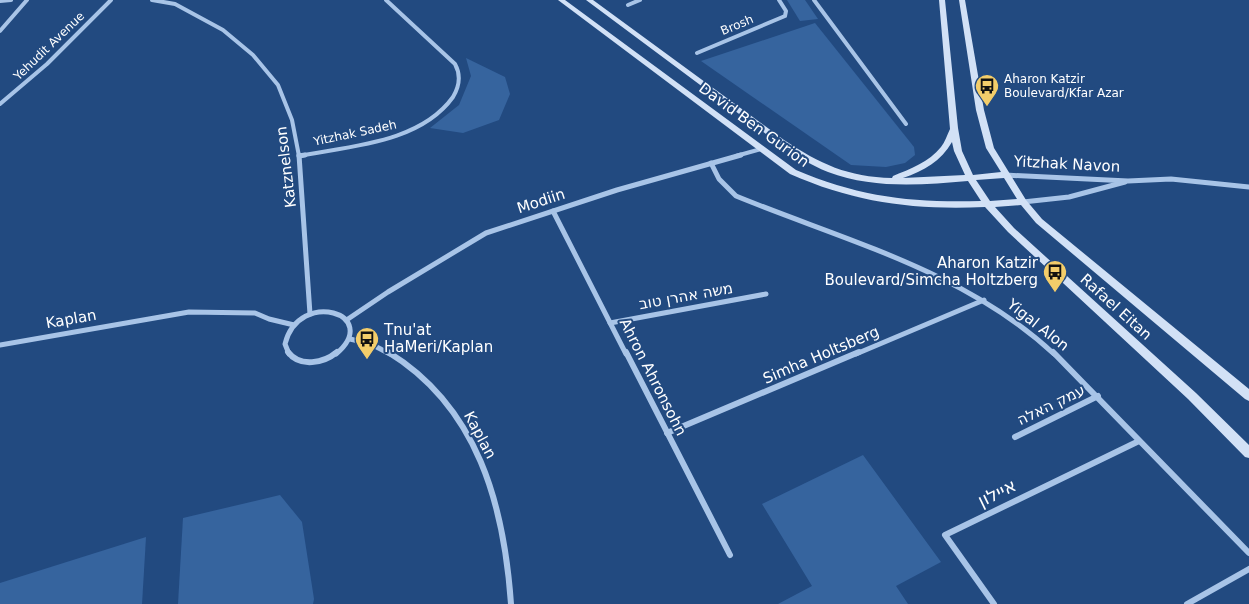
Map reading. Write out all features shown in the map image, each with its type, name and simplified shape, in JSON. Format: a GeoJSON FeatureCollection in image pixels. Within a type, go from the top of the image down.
{"type":"FeatureCollection","features":[{"type":"Feature","properties":{"kind":"main road","name":"David Ben Gurion"},"geometry":{"type":"LineString","coordinates":[[561,0],[793,172],[845,193],[909,204],[987,204]]}},
{"type":"Feature","properties":{"kind":"main road","name":"David Ben Gurion"},"geometry":{"type":"LineString","coordinates":[[589,0],[805,158],[824,168],[840,174],[864,179],[889,181],[1005,175]]}},
{"type":"Feature","properties":{"kind":"main road","name":"Rafael Eitan"},"geometry":{"type":"LineString","coordinates":[[942,0],[954,128],[958,150],[970,177],[987,204],[1010,230],[1192,396],[1249,454]]}},
{"type":"Feature","properties":{"kind":"main road","name":"Rafael Eitan"},"geometry":{"type":"LineString","coordinates":[[962,0],[984,131],[990,148],[1022,202],[1039,220],[1249,396]]}},
{"type":"Feature","properties":{"kind":"main road"},"geometry":{"type":"LineString","coordinates":[[889,181],[912,172],[937,158],[947,146],[954,128]]}},
{"type":"Feature","properties":{"kind":"main road","name":"Yitzhak Navon"},"geometry":{"type":"LineString","coordinates":[[987,204],[1022,202]]}},
{"type":"Feature","properties":{"kind":"street"},"geometry":{"type":"LineString","coordinates":[[0,1],[12,0]]}},
{"type":"Feature","properties":{"kind":"street"},"geometry":{"type":"LineString","coordinates":[[0,31],[27,0]]}},
{"type":"Feature","properties":{"kind":"street","name":"Yehudit Avenue"},"geometry":{"type":"LineString","coordinates":[[0,104],[47,64],[111,0]]}},
{"type":"Feature","properties":{"kind":"street","name":"Katznelson"},"geometry":{"type":"LineString","coordinates":[[152,0],[175,4],[223,30],[253,55],[278,85],[292,120],[299,156],[310,314]]}},
{"type":"Feature","properties":{"kind":"street"},"geometry":{"type":"LineString","coordinates":[[175,4],[184,0]]}},
{"type":"Feature","properties":{"kind":"street","name":"Yitzhak Sadeh"},"geometry":{"type":"LineString","coordinates":[[299,156],[402,134],[438,114],[454,95],[459,82],[458,69],[386,0]]}},
{"type":"Feature","properties":{"kind":"street"},"geometry":{"type":"LineString","coordinates":[[628,5],[640,0]]}},
{"type":"Feature","properties":{"kind":"street","name":"Brosh"},"geometry":{"type":"LineString","coordinates":[[697,53],[785,16],[786,10],[779,0]]}},
{"type":"Feature","properties":{"kind":"street"},"geometry":{"type":"LineString","coordinates":[[814,0],[906,124]]}},
{"type":"Feature","properties":{"kind":"street","name":"Modiin"},"geometry":{"type":"LineString","coordinates":[[348,319],[388,292],[486,233],[761,149]]}},
{"type":"Feature","properties":{"kind":"street","name":"Yigal Alon"},"geometry":{"type":"LineString","coordinates":[[711,163],[719,179],[736,196],[912,263],[939,275],[984,300],[1058,355],[1139,441],[1249,552]]}},
{"type":"Feature","properties":{"kind":"street","name":"Yitzhak Navon"},"geometry":{"type":"LineString","coordinates":[[1005,175],[1128,181],[1171,179],[1249,189]]}},
{"type":"Feature","properties":{"kind":"street","name":"Yitzhak Navon"},"geometry":{"type":"LineString","coordinates":[[1022,202],[1069,197],[1128,181]]}},
{"type":"Feature","properties":{"kind":"street","name":"Ahron Ahronsohn"},"geometry":{"type":"LineString","coordinates":[[553,211],[730,555]]}},
{"type":"Feature","properties":{"kind":"street","name":"משה אהרן טוב"},"geometry":{"type":"LineString","coordinates":[[610,323],[766,294]]}},
{"type":"Feature","properties":{"kind":"street","name":"Simha Holtsberg"},"geometry":{"type":"LineString","coordinates":[[667,433],[984,300]]}},
{"type":"Feature","properties":{"kind":"street"},"geometry":{"type":"LineString","coordinates":[[328,311],[336,312],[348,319],[352,329],[350,339],[340,351],[326,360],[305,363],[296,360],[287,351],[286,338],[294,325],[310,314],[328,311]]}},
{"type":"Feature","properties":{"kind":"street","name":"Kaplan"},"geometry":{"type":"LineString","coordinates":[[0,345],[194,312],[255,313],[269,319],[294,325]]}},
{"type":"Feature","properties":{"kind":"street","name":"Kaplan"},"geometry":{"type":"LineString","coordinates":[[350,339],[370,343],[400,360],[436,392],[461,422],[482,462],[500,522],[506,546],[510,600]]}},
{"type":"Feature","properties":{"kind":"street","name":"עמק האלה"},"geometry":{"type":"LineString","coordinates":[[1015,437],[1098,396]]}},
{"type":"Feature","properties":{"kind":"street","name":"איילון"},"geometry":{"type":"LineString","coordinates":[[994,604],[944,535],[1139,441]]}},
{"type":"Feature","properties":{"kind":"street"},"geometry":{"type":"LineString","coordinates":[[1187,604],[1249,569]]}},
{"type":"Feature","properties":{"kind":"shaded area"},"geometry":{"type":"Polygon","coordinates":[[[787,0],[805,0],[818,19],[800,21],[787,0]]]}},
{"type":"Feature","properties":{"kind":"shaded area"},"geometry":{"type":"Polygon","coordinates":[[[815,23],[914,147],[915,155],[905,163],[886,167],[851,165],[701,61],[815,23]]]}},
{"type":"Feature","properties":{"kind":"shaded area"},"geometry":{"type":"Polygon","coordinates":[[[466,58],[505,77],[510,94],[499,120],[463,133],[430,128],[459,105],[471,76],[466,58]]]}},
{"type":"Feature","properties":{"kind":"shaded area"},"geometry":{"type":"Polygon","coordinates":[[[863,455],[941,562],[896,586],[908,604],[778,604],[812,586],[762,504],[863,455]]]}},
{"type":"Feature","properties":{"kind":"shaded area"},"geometry":{"type":"Polygon","coordinates":[[[280,495],[302,522],[314,599],[313,604],[178,604],[183,518],[280,495]]]}},
{"type":"Feature","properties":{"kind":"shaded area"},"geometry":{"type":"Polygon","coordinates":[[[146,537],[142,604],[0,604],[0,583],[146,537]]]}},
{"type":"Feature","properties":{"kind":"place","name":"Aharon Katzir Boulevard/Kfar Azar"},"geometry":{"type":"Point","coordinates":[987,107]}},
{"type":"Feature","properties":{"kind":"place","name":"Aharon Katzir Boulevard/Simcha Holtzberg"},"geometry":{"type":"Point","coordinates":[1055,293]}},
{"type":"Feature","properties":{"kind":"place","name":"Tnu'at HaMeri/Kaplan"},"geometry":{"type":"Point","coordinates":[367,360]}}]}
